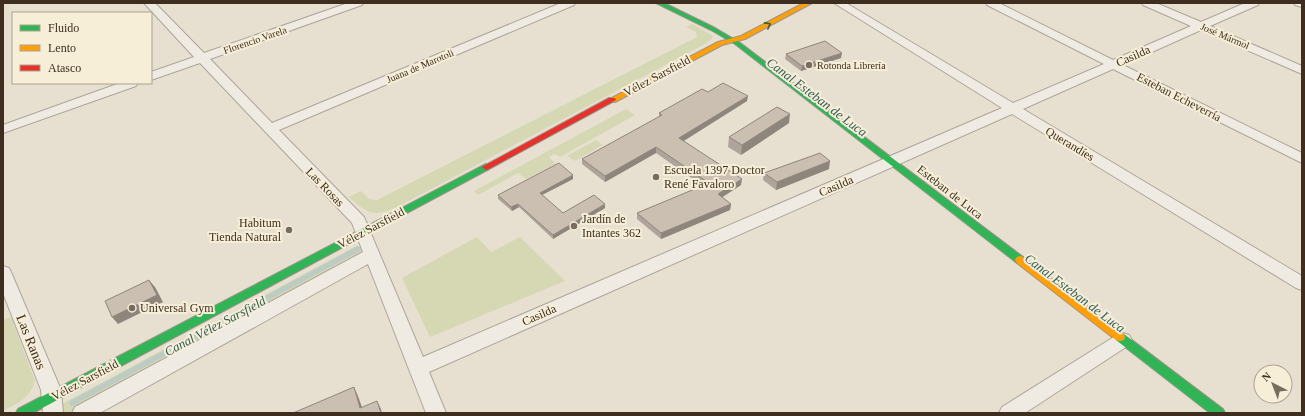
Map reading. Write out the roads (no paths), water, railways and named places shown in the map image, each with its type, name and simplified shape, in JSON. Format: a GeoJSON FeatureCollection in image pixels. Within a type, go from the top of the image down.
{"type":"FeatureCollection","features":[{"type":"Feature","properties":{"kind":"street","name":"Las Rosas"},"geometry":{"type":"LineString","coordinates":[[149,3],[201,59],[359,221],[436,413]]}},
{"type":"Feature","properties":{"kind":"street","name":"Florencio Varela"},"geometry":{"type":"LineString","coordinates":[[152,76],[358,3]]}},
{"type":"Feature","properties":{"kind":"street","name":"Juana de Marotoli"},"geometry":{"type":"LineString","coordinates":[[270,129],[570,3]]}},
{"type":"Feature","properties":{"kind":"street","name":"Esteban de Luca"},"geometry":{"type":"LineString","coordinates":[[659,3],[726,40],[892,162],[1218,413]]}},
{"type":"Feature","properties":{"kind":"street","name":"Vélez Sarsfield"},"geometry":{"type":"LineString","coordinates":[[726,40],[744,38],[809,3]]}},
{"type":"Feature","properties":{"kind":"street","name":"Querandíes"},"geometry":{"type":"LineString","coordinates":[[839,3],[1302,284]]}},
{"type":"Feature","properties":{"kind":"street","name":"Esteban Echeverría"},"geometry":{"type":"LineString","coordinates":[[991,3],[1302,160]]}},
{"type":"Feature","properties":{"kind":"street","name":"José Mármol"},"geometry":{"type":"LineString","coordinates":[[1147,3],[1302,70]]}},
{"type":"Feature","properties":{"kind":"street","name":"Casilda"},"geometry":{"type":"LineString","coordinates":[[418,368],[1254,3]]}},
{"type":"Feature","properties":{"kind":"street","name":"Vélez Sarsfield"},"geometry":{"type":"LineString","coordinates":[[22,413],[53,405],[364,232],[726,40],[737,30]]}},
{"type":"Feature","properties":{"kind":"street"},"geometry":{"type":"LineString","coordinates":[[3,129],[129,84]]}},
{"type":"Feature","properties":{"kind":"street","name":"Vélez Sarsfield"},"geometry":{"type":"LineString","coordinates":[[82,413],[372,254]]}},
{"type":"Feature","properties":{"kind":"street","name":"Las Ranas"},"geometry":{"type":"LineString","coordinates":[[3,272],[48,383],[53,405]]}},
{"type":"Feature","properties":{"kind":"street"},"geometry":{"type":"LineString","coordinates":[[1009,413],[1123,340]]}},
{"type":"Feature","properties":{"kind":"waterway","name":"Canal Vélez Sarsfield"},"geometry":{"type":"LineString","coordinates":[[72,403],[358,249]]}},
{"type":"Feature","properties":{"kind":"place","name":"Rotonda Librería"},"geometry":{"type":"Point","coordinates":[809,65]}},
{"type":"Feature","properties":{"kind":"place","name":"Escuela 1397 Doctor René Favaloro"},"geometry":{"type":"Point","coordinates":[656,177]}},
{"type":"Feature","properties":{"kind":"place","name":"Jardín de Intantes 362"},"geometry":{"type":"Point","coordinates":[574,226]}},
{"type":"Feature","properties":{"kind":"place","name":"Habitum Tienda Natural"},"geometry":{"type":"Point","coordinates":[289,230]}},
{"type":"Feature","properties":{"kind":"place","name":"Universal Gym"},"geometry":{"type":"Point","coordinates":[132,308]}},
{"type":"Feature","properties":{"kind":"water label","name":"Canal Esteban de Luca"},"geometry":{"type":"Point","coordinates":[817,97]}},
{"type":"Feature","properties":{"kind":"water label","name":"Canal Esteban de Luca"},"geometry":{"type":"Point","coordinates":[1075,293]}}]}
